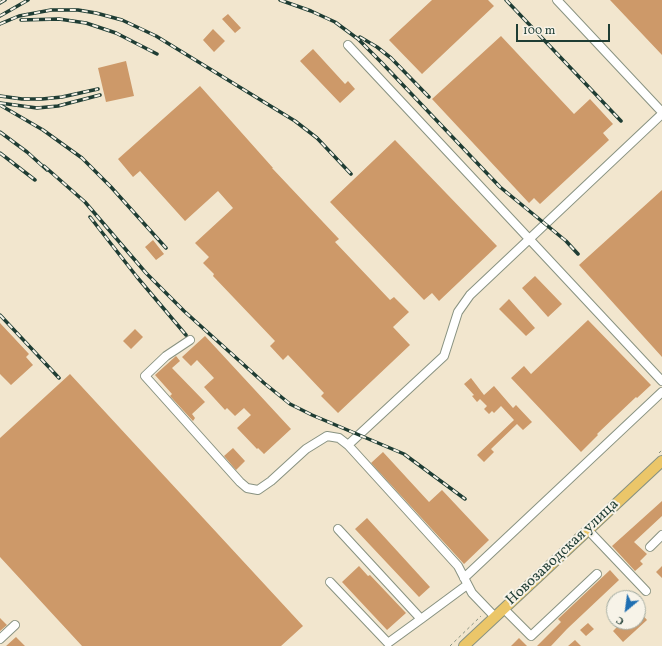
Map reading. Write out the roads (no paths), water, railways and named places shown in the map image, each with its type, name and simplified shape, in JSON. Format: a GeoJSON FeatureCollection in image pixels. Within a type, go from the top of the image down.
{"type":"FeatureCollection","features":[{"type":"Feature","properties":{"kind":"main road","name":"Новозаводская улица"},"geometry":{"type":"LineString","coordinates":[[464,646],[662,461]]}},
{"type":"Feature","properties":{"kind":"lane"},"geometry":{"type":"LineString","coordinates":[[348,445],[444,356],[458,312],[470,295],[662,113],[557,0]]}},
{"type":"Feature","properties":{"kind":"lane"},"geometry":{"type":"LineString","coordinates":[[348,45],[662,381]]}},
{"type":"Feature","properties":{"kind":"lane"},"geometry":{"type":"LineString","coordinates":[[190,340],[166,356],[145,376],[240,482],[247,488],[258,490],[271,481],[306,449],[327,436],[339,438],[348,445],[458,566],[472,593],[495,617]]}},
{"type":"Feature","properties":{"kind":"lane"},"geometry":{"type":"LineString","coordinates":[[330,582],[388,643],[421,619],[465,581],[662,392]]}},
{"type":"Feature","properties":{"kind":"lane"},"geometry":{"type":"LineString","coordinates":[[338,529],[421,619]]}},
{"type":"Feature","properties":{"kind":"lane"},"geometry":{"type":"LineString","coordinates":[[588,530],[645,590]]}},
{"type":"Feature","properties":{"kind":"lane"},"geometry":{"type":"LineString","coordinates":[[650,547],[662,535]]}},
{"type":"Feature","properties":{"kind":"lane"},"geometry":{"type":"LineString","coordinates":[[504,609],[531,636],[597,574]]}},
{"type":"Feature","properties":{"kind":"lane"},"geometry":{"type":"LineString","coordinates":[[0,640],[15,625]]}},
{"type":"Feature","properties":{"kind":"railway"},"geometry":{"type":"LineString","coordinates":[[0,3],[5,0]]}},
{"type":"Feature","properties":{"kind":"railway"},"geometry":{"type":"LineString","coordinates":[[0,16],[28,0]]}},
{"type":"Feature","properties":{"kind":"railway"},"geometry":{"type":"LineString","coordinates":[[280,0],[311,11],[335,22],[358,39],[500,187],[566,241],[578,254]]}},
{"type":"Feature","properties":{"kind":"railway"},"geometry":{"type":"LineString","coordinates":[[506,0],[621,121]]}},
{"type":"Feature","properties":{"kind":"railway"},"geometry":{"type":"LineString","coordinates":[[0,24],[19,16],[51,10],[78,10],[122,20],[156,36],[295,121],[317,138],[351,174]]}},
{"type":"Feature","properties":{"kind":"railway"},"geometry":{"type":"LineString","coordinates":[[21,20],[59,19],[86,23],[116,33],[157,54]]}},
{"type":"Feature","properties":{"kind":"railway"},"geometry":{"type":"LineString","coordinates":[[360,37],[377,47],[391,58],[429,97]]}},
{"type":"Feature","properties":{"kind":"railway"},"geometry":{"type":"LineString","coordinates":[[0,96],[22,99],[42,99],[62,97],[98,89]]}},
{"type":"Feature","properties":{"kind":"railway"},"geometry":{"type":"LineString","coordinates":[[0,103],[37,108],[58,106],[100,95]]}},
{"type":"Feature","properties":{"kind":"railway"},"geometry":{"type":"LineString","coordinates":[[0,105],[43,130],[82,158],[111,187],[166,248]]}},
{"type":"Feature","properties":{"kind":"railway"},"geometry":{"type":"LineString","coordinates":[[0,132],[27,152],[47,170]]}},
{"type":"Feature","properties":{"kind":"railway"},"geometry":{"type":"LineString","coordinates":[[0,153],[35,180]]}},
{"type":"Feature","properties":{"kind":"railway"},"geometry":{"type":"LineString","coordinates":[[44,166],[85,202],[146,273],[184,311],[264,383],[290,404],[312,415],[404,454],[465,499]]}},
{"type":"Feature","properties":{"kind":"railway"},"geometry":{"type":"LineString","coordinates":[[90,217],[137,277],[186,335]]}},
{"type":"Feature","properties":{"kind":"railway"},"geometry":{"type":"LineString","coordinates":[[0,315],[59,378]]}}]}
